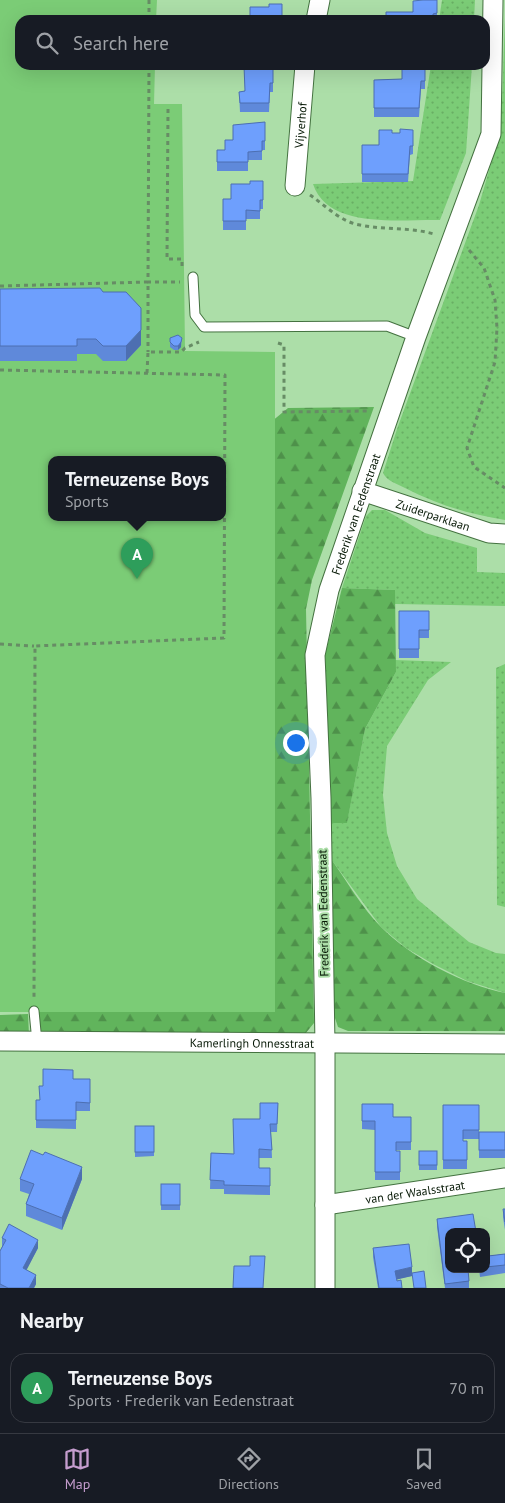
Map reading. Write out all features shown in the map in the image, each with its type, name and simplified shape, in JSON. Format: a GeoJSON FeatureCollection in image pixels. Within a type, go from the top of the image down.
{"type":"FeatureCollection","features":[{"type":"Feature","properties":{"kind":"street"},"geometry":{"type":"LineString","coordinates":[[317,15],[320,0]]}},
{"type":"Feature","properties":{"kind":"street","name":"Frederik van Eedenstraat"},"geometry":{"type":"LineString","coordinates":[[325,1045],[321,798],[315,655],[329,590],[362,491],[416,337],[491,134],[493,0]]}},
{"type":"Feature","properties":{"kind":"street","name":"Vijverhof"},"geometry":{"type":"LineString","coordinates":[[295,186],[305,70]]}},
{"type":"Feature","properties":{"kind":"street","name":"Zuiderparklaan"},"geometry":{"type":"LineString","coordinates":[[362,491],[489,533],[505,534]]}},
{"type":"Feature","properties":{"kind":"street","name":"Kamerlingh Onnesstraat"},"geometry":{"type":"LineString","coordinates":[[0,1041],[325,1045],[505,1044]]}},
{"type":"Feature","properties":{"kind":"street"},"geometry":{"type":"LineString","coordinates":[[325,1045],[325,1288]]}},
{"type":"Feature","properties":{"kind":"street","name":"van der Waalsstraat"},"geometry":{"type":"LineString","coordinates":[[325,1205],[505,1178]]}},
{"type":"Feature","properties":{"kind":"lane"},"geometry":{"type":"LineString","coordinates":[[191,280],[194,315],[204,326],[387,326],[416,337]]}},
{"type":"Feature","properties":{"kind":"lane"},"geometry":{"type":"LineString","coordinates":[[34,1011],[37,1042]]}},
{"type":"Feature","properties":{"kind":"path"},"geometry":{"type":"LineString","coordinates":[[149,0],[149,15]]}},
{"type":"Feature","properties":{"kind":"path"},"geometry":{"type":"LineString","coordinates":[[147,373],[148,70]]}},
{"type":"Feature","properties":{"kind":"path"},"geometry":{"type":"LineString","coordinates":[[0,286],[191,280],[187,266],[182,266],[182,259],[167,259],[168,109]]}},
{"type":"Feature","properties":{"kind":"path"},"geometry":{"type":"LineString","coordinates":[[148,352],[181,352],[196,342],[205,342]]}},
{"type":"Feature","properties":{"kind":"path"},"geometry":{"type":"LineString","coordinates":[[270,343],[284,345],[284,412],[390,411]]}},
{"type":"Feature","properties":{"kind":"path"},"geometry":{"type":"LineString","coordinates":[[0,370],[224,375],[224,456]]}},
{"type":"Feature","properties":{"kind":"path"},"geometry":{"type":"LineString","coordinates":[[0,644],[34,646],[224,638],[224,521]]}},
{"type":"Feature","properties":{"kind":"path"},"geometry":{"type":"LineString","coordinates":[[34,646],[34,1011]]}},
{"type":"Feature","properties":{"kind":"green space"},"geometry":{"type":"Polygon","coordinates":[[[0,0],[157,0],[156,15],[15,15],[15,70],[155,70],[154,104],[182,104],[185,351],[275,352],[275,1012],[0,1012],[0,0]]]}},
{"type":"Feature","properties":{"kind":"green space"},"geometry":{"type":"Polygon","coordinates":[[[442,0],[475,0],[474,15],[440,15],[442,0]]]}},
{"type":"Feature","properties":{"kind":"green space"},"geometry":{"type":"Polygon","coordinates":[[[505,17],[505,520],[466,512],[429,499],[393,482],[383,473],[397,429],[479,205],[495,150],[502,103],[505,17]]]}},
{"type":"Feature","properties":{"kind":"green space"},"geometry":{"type":"Polygon","coordinates":[[[430,70],[472,70],[466,153],[440,220],[368,219],[349,215],[334,209],[321,199],[313,184],[413,181],[430,70]]]}},
{"type":"Feature","properties":{"kind":"green space"},"geometry":{"type":"Polygon","coordinates":[[[374,407],[312,580],[306,609],[314,1023],[305,1034],[41,1036],[38,1008],[271,422],[288,408],[374,407]]]}},
{"type":"Feature","properties":{"kind":"green space"},"geometry":{"type":"Polygon","coordinates":[[[372,510],[385,510],[425,533],[477,548],[477,572],[505,573],[505,606],[395,604],[395,590],[342,588],[366,516],[372,510]]]}},
{"type":"Feature","properties":{"kind":"green space"},"geometry":{"type":"Polygon","coordinates":[[[342,588],[395,590],[396,672],[365,729],[347,823],[330,823],[325,655],[342,588]]]}},
{"type":"Feature","properties":{"kind":"green space"},"geometry":{"type":"Polygon","coordinates":[[[395,660],[451,662],[428,680],[387,746],[383,795],[387,833],[397,866],[417,899],[469,942],[496,953],[505,954],[505,993],[467,981],[406,948],[381,927],[331,859],[330,823],[347,822],[365,729],[396,672],[395,660]]]}},
{"type":"Feature","properties":{"kind":"green space"},"geometry":{"type":"Polygon","coordinates":[[[505,664],[505,907],[497,905],[496,668],[505,664]]]}},
{"type":"Feature","properties":{"kind":"green space"},"geometry":{"type":"Polygon","coordinates":[[[331,859],[374,920],[407,949],[455,977],[505,993],[505,1031],[348,1031],[338,1027],[334,1015],[331,859]]]}},
{"type":"Feature","properties":{"kind":"green space"},"geometry":{"type":"Polygon","coordinates":[[[28,1014],[29,1035],[0,1035],[0,1015],[28,1014]]]}},
{"type":"Feature","properties":{"kind":"building"},"geometry":{"type":"Polygon","coordinates":[[[437,0],[437,13],[433,15],[386,15],[386,12],[413,12],[413,1],[437,0]]]}},
{"type":"Feature","properties":{"kind":"building"},"geometry":{"type":"Polygon","coordinates":[[[269,4],[282,4],[282,15],[250,15],[250,7],[269,7],[269,4]]]}},
{"type":"Feature","properties":{"kind":"building"},"geometry":{"type":"Polygon","coordinates":[[[244,70],[273,70],[273,83],[270,83],[269,103],[240,103],[239,92],[245,91],[244,70]]]}},
{"type":"Feature","properties":{"kind":"building"},"geometry":{"type":"Polygon","coordinates":[[[402,70],[425,70],[425,81],[421,81],[419,108],[374,108],[374,80],[402,79],[402,70]]]}},
{"type":"Feature","properties":{"kind":"building"},"geometry":{"type":"Polygon","coordinates":[[[265,122],[265,141],[262,141],[262,151],[248,152],[248,162],[217,162],[217,150],[225,150],[225,140],[233,140],[233,125],[265,122]]]}},
{"type":"Feature","properties":{"kind":"building"},"geometry":{"type":"Polygon","coordinates":[[[400,129],[413,130],[413,146],[410,146],[408,174],[362,174],[362,145],[379,145],[379,130],[392,130],[392,133],[400,133],[400,129]]]}},
{"type":"Feature","properties":{"kind":"building"},"geometry":{"type":"Polygon","coordinates":[[[250,181],[263,181],[263,200],[260,200],[260,211],[246,210],[246,221],[223,221],[223,199],[231,199],[231,184],[250,184],[250,181]]]}},
{"type":"Feature","properties":{"kind":"building"},"geometry":{"type":"Polygon","coordinates":[[[100,288],[103,292],[126,292],[141,308],[141,330],[126,346],[103,346],[96,339],[77,339],[77,346],[0,346],[0,289],[100,288]]]}},
{"type":"Feature","properties":{"kind":"building"},"geometry":{"type":"Polygon","coordinates":[[[178,335],[182,338],[181,342],[178,346],[174,346],[170,342],[170,338],[178,335]]]}},
{"type":"Feature","properties":{"kind":"building"},"geometry":{"type":"Polygon","coordinates":[[[399,611],[429,611],[429,630],[419,630],[419,649],[399,649],[399,611]]]}},
{"type":"Feature","properties":{"kind":"building"},"geometry":{"type":"Polygon","coordinates":[[[43,1069],[73,1070],[73,1079],[90,1079],[90,1103],[76,1102],[76,1120],[36,1120],[36,1100],[40,1100],[39,1086],[43,1086],[43,1069]]]}},
{"type":"Feature","properties":{"kind":"building"},"geometry":{"type":"Polygon","coordinates":[[[260,1103],[278,1103],[277,1124],[270,1124],[272,1150],[259,1149],[259,1168],[270,1168],[270,1186],[224,1185],[224,1181],[210,1180],[211,1153],[234,1154],[233,1119],[260,1119],[260,1103]]]}},
{"type":"Feature","properties":{"kind":"building"},"geometry":{"type":"Polygon","coordinates":[[[362,1104],[393,1104],[393,1117],[411,1117],[411,1142],[396,1142],[396,1151],[400,1151],[400,1172],[375,1172],[375,1121],[362,1121],[362,1104]]]}},
{"type":"Feature","properties":{"kind":"building"},"geometry":{"type":"Polygon","coordinates":[[[443,1105],[479,1105],[479,1130],[463,1130],[463,1141],[467,1141],[467,1160],[443,1160],[443,1105]]]}},
{"type":"Feature","properties":{"kind":"building"},"geometry":{"type":"Polygon","coordinates":[[[135,1126],[154,1126],[154,1152],[135,1152],[135,1126]]]}},
{"type":"Feature","properties":{"kind":"building"},"geometry":{"type":"Polygon","coordinates":[[[479,1132],[505,1132],[505,1150],[479,1150],[479,1132]]]}},
{"type":"Feature","properties":{"kind":"building"},"geometry":{"type":"Polygon","coordinates":[[[31,1150],[43,1155],[45,1152],[82,1167],[62,1218],[26,1204],[34,1184],[20,1179],[31,1150]]]}},
{"type":"Feature","properties":{"kind":"building"},"geometry":{"type":"Polygon","coordinates":[[[419,1151],[437,1151],[437,1165],[419,1165],[419,1151]]]}},
{"type":"Feature","properties":{"kind":"building"},"geometry":{"type":"Polygon","coordinates":[[[161,1184],[180,1184],[180,1205],[161,1205],[161,1184]]]}},
{"type":"Feature","properties":{"kind":"building"},"geometry":{"type":"Polygon","coordinates":[[[473,1214],[475,1228],[445,1228],[445,1273],[468,1273],[469,1281],[445,1284],[437,1219],[473,1214]]]}},
{"type":"Feature","properties":{"kind":"building"},"geometry":{"type":"Polygon","coordinates":[[[9,1224],[38,1240],[23,1268],[36,1275],[29,1288],[8,1288],[0,1284],[0,1251],[6,1240],[2,1238],[9,1224]]]}},
{"type":"Feature","properties":{"kind":"building"},"geometry":{"type":"Polygon","coordinates":[[[409,1244],[412,1267],[395,1271],[397,1281],[401,1280],[402,1288],[379,1288],[373,1248],[409,1244]]]}},
{"type":"Feature","properties":{"kind":"building"},"geometry":{"type":"Polygon","coordinates":[[[505,1254],[505,1265],[490,1267],[490,1256],[505,1254]]]}},
{"type":"Feature","properties":{"kind":"building"},"geometry":{"type":"Polygon","coordinates":[[[250,1256],[265,1256],[263,1288],[233,1288],[234,1266],[250,1266],[250,1256]]]}},
{"type":"Feature","properties":{"kind":"building"},"geometry":{"type":"Polygon","coordinates":[[[424,1271],[426,1288],[414,1288],[412,1273],[424,1271]]]}},
{"type":"Feature","properties":{"kind":"place","name":"Terneuzense Boys"},"geometry":{"type":"Point","coordinates":[137,579]}}]}
